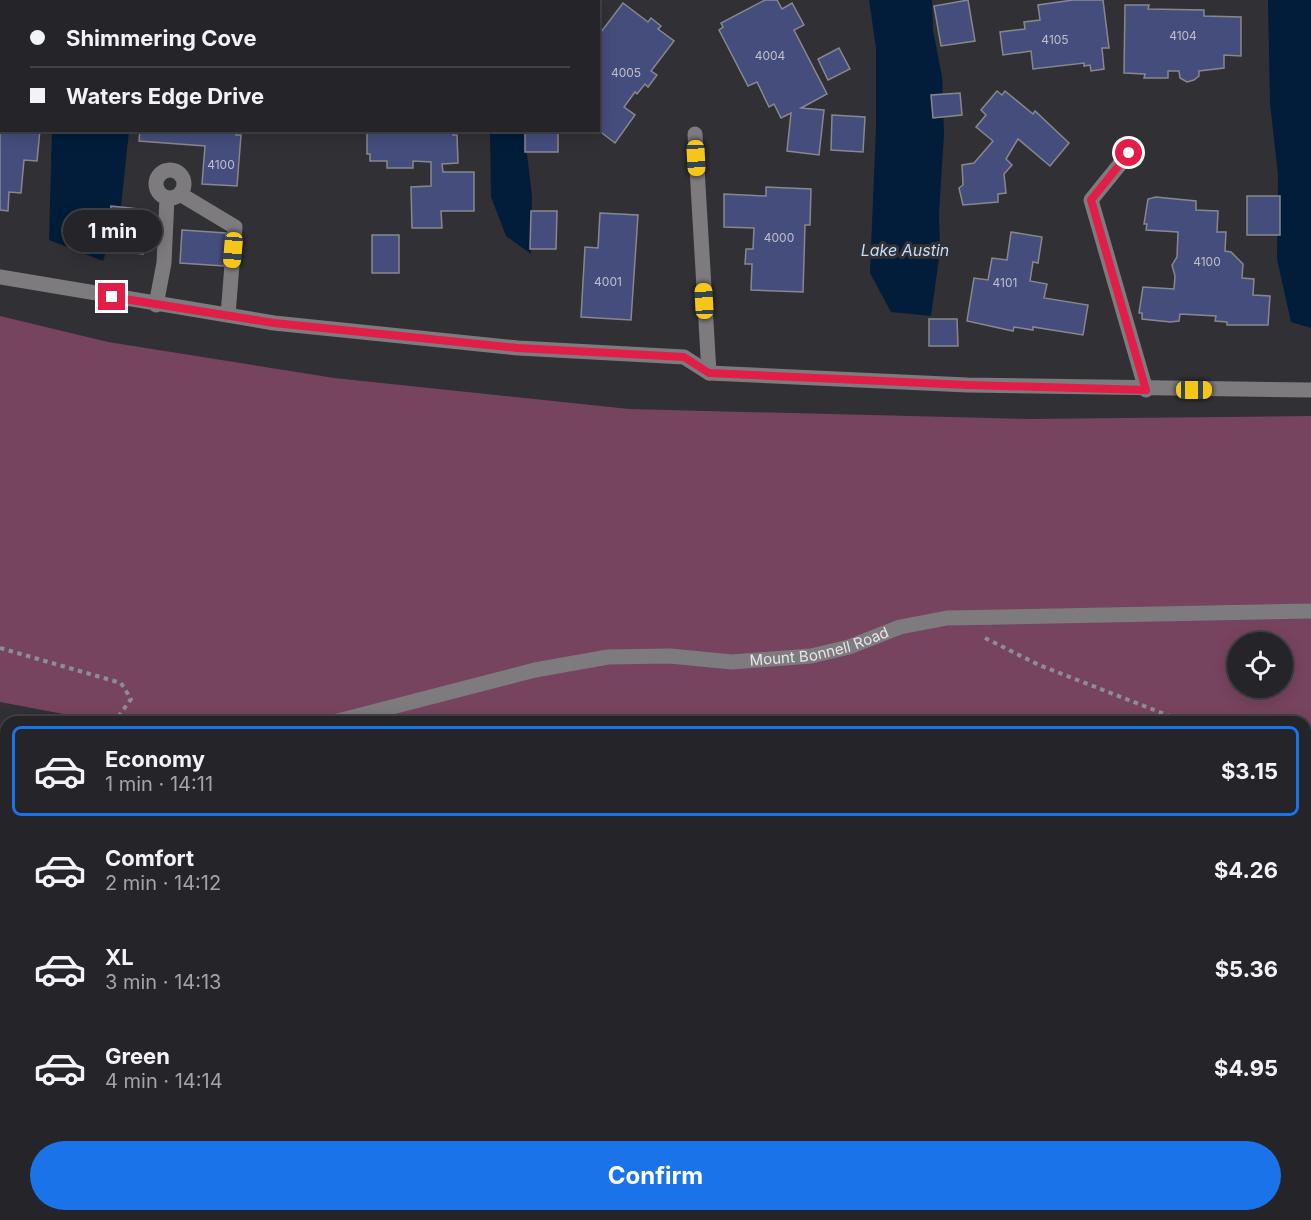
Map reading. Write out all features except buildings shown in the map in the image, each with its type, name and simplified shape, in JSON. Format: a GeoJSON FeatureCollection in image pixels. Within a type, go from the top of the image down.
{"type":"FeatureCollection","features":[{"type":"Feature","properties":{"kind":"street"},"geometry":{"type":"LineString","coordinates":[[695,134],[709,373]]}},
{"type":"Feature","properties":{"kind":"street"},"geometry":{"type":"LineString","coordinates":[[1129,153],[1091,200],[1146,390]]}},
{"type":"Feature","properties":{"kind":"street"},"geometry":{"type":"LineString","coordinates":[[156,305],[173,196],[235,226],[228,315]]}},
{"type":"Feature","properties":{"kind":"street"},"geometry":{"type":"LineString","coordinates":[[0,277],[274,323],[518,348],[684,357],[709,373],[955,385],[1146,390],[1311,390]]}},
{"type":"Feature","properties":{"kind":"street","name":"Mount Bonnell Road"},"geometry":{"type":"LineString","coordinates":[[356,716],[535,670],[608,657],[670,656],[732,662],[811,656],[849,647],[900,627],[947,618],[1311,611]]}},
{"type":"Feature","properties":{"kind":"path"},"geometry":{"type":"LineString","coordinates":[[947,618],[1039,665],[1170,716]]}},
{"type":"Feature","properties":{"kind":"path"},"geometry":{"type":"LineString","coordinates":[[0,648],[121,683],[131,699],[119,716]]}},
{"type":"Feature","properties":{"kind":"shaded area"},"geometry":{"type":"Polygon","coordinates":[[[0,316],[108,342],[334,378],[629,409],[1028,419],[1311,416],[1311,716],[74,716],[0,702],[0,316]]]}},
{"type":"Feature","properties":{"kind":"water","name":"Lake Austin"},"geometry":{"type":"Polygon","coordinates":[[[869,0],[932,0],[933,30],[942,77],[944,135],[939,213],[940,251],[931,316],[891,312],[870,273],[876,126],[876,48],[869,0]]]}},
{"type":"Feature","properties":{"kind":"water"},"geometry":{"type":"Polygon","coordinates":[[[1268,0],[1311,0],[1311,328],[1291,322],[1277,259],[1278,175],[1270,103],[1268,0]]]}},
{"type":"Feature","properties":{"kind":"water"},"geometry":{"type":"Polygon","coordinates":[[[52,132],[129,132],[121,206],[103,261],[49,240],[52,132]]]}},
{"type":"Feature","properties":{"kind":"water"},"geometry":{"type":"Polygon","coordinates":[[[490,132],[528,132],[527,154],[532,196],[531,254],[506,236],[491,197],[490,132]]]}},
{"type":"Feature","properties":{"kind":"route"},"geometry":{"type":"LineString","coordinates":[[112,297],[274,323],[518,348],[684,357],[709,373],[967,385],[1146,390],[1091,200],[1129,153]]}}]}
